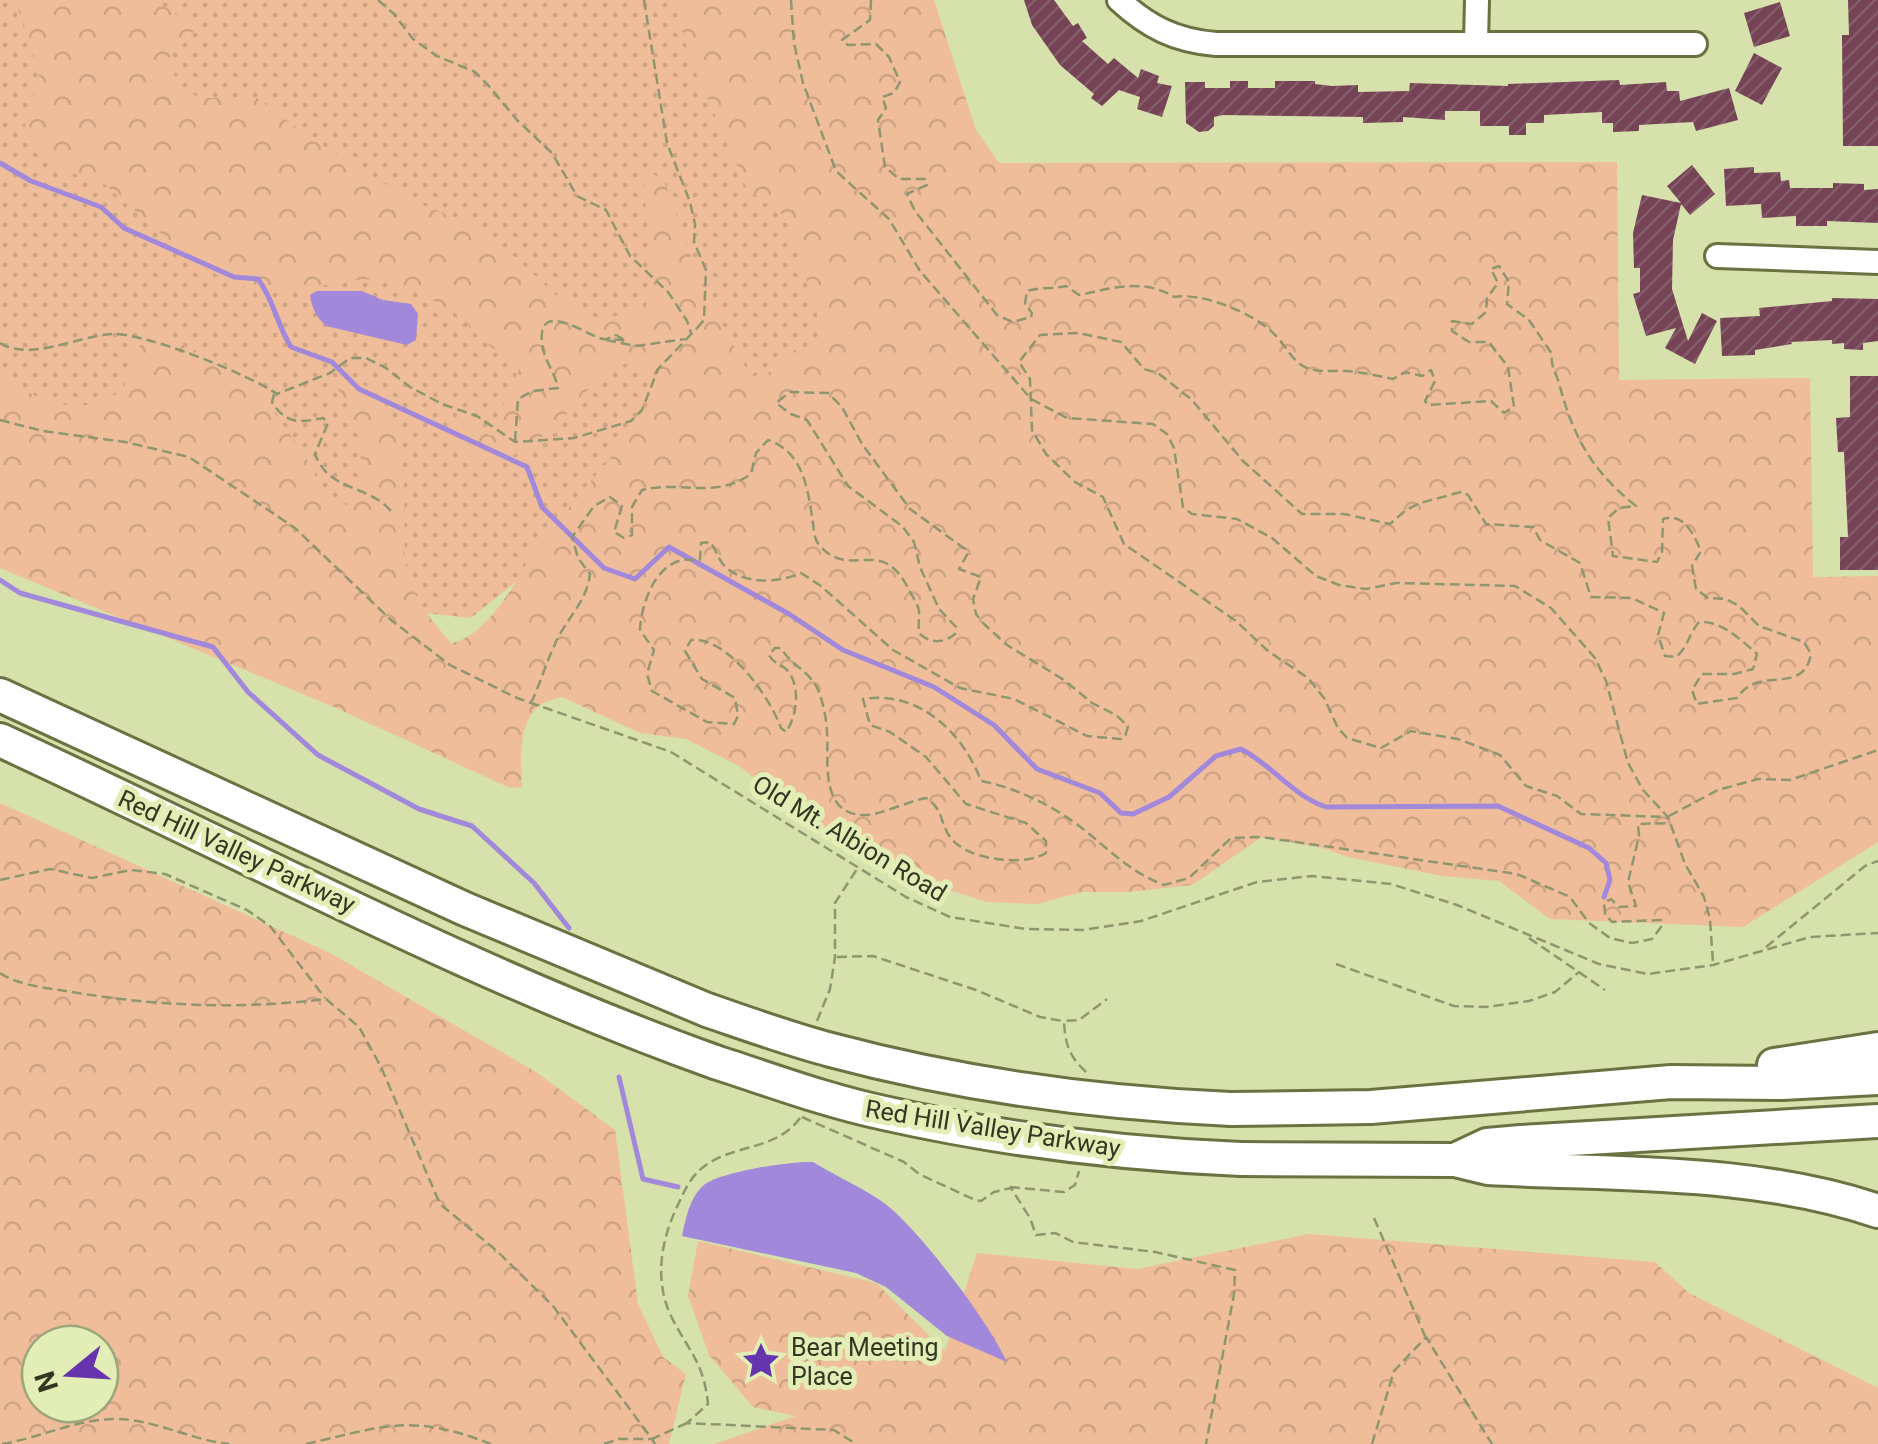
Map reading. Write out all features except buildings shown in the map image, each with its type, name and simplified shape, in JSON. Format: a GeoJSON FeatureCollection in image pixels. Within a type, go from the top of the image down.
{"type":"FeatureCollection","features":[{"type":"Feature","properties":{"kind":"highway","name":"Red Hill Valley Parkway"},"geometry":{"type":"LineString","coordinates":[[0,695],[482,917],[707,1010],[830,1050],[1006,1088],[1139,1104],[1231,1109],[1371,1107],[1671,1082],[1782,1083],[1878,1078]]}},
{"type":"Feature","properties":{"kind":"highway","name":"Red Hill Valley Parkway"},"geometry":{"type":"LineString","coordinates":[[0,740],[631,1032],[884,1113],[1057,1142],[1241,1159],[1454,1160],[1486,1145],[1878,1120]]}},
{"type":"Feature","properties":{"kind":"highway"},"geometry":{"type":"LineString","coordinates":[[1671,1082],[1878,1049]]}},
{"type":"Feature","properties":{"kind":"highway"},"geometry":{"type":"LineString","coordinates":[[1454,1160],[1488,1168],[1782,1185],[1835,1196],[1878,1211]]}},
{"type":"Feature","properties":{"kind":"street"},"geometry":{"type":"LineString","coordinates":[[1119,0],[1136,16],[1173,37],[1203,43],[1695,44]]}},
{"type":"Feature","properties":{"kind":"street"},"geometry":{"type":"LineString","coordinates":[[1476,42],[1477,0]]}},
{"type":"Feature","properties":{"kind":"street"},"geometry":{"type":"LineString","coordinates":[[1717,256],[1878,262]]}},
{"type":"Feature","properties":{"kind":"path"},"geometry":{"type":"LineString","coordinates":[[378,0],[413,40],[437,56],[475,72],[552,154],[577,196],[606,210],[630,256],[668,292],[688,320],[689,336]]}},
{"type":"Feature","properties":{"kind":"path"},"geometry":{"type":"LineString","coordinates":[[0,343],[23,352],[87,337],[145,337],[274,392],[291,391],[330,374],[346,360],[366,358],[386,368],[410,388],[477,416],[515,442],[574,438],[631,422],[642,410],[658,369],[704,320],[706,270],[694,242],[690,202],[667,143],[644,0]]}},
{"type":"Feature","properties":{"kind":"path"},"geometry":{"type":"LineString","coordinates":[[791,0],[794,43],[803,83],[836,171],[888,219],[920,271],[1031,399],[1070,418],[1153,424],[1167,434],[1174,448],[1183,506],[1192,514],[1236,519],[1272,538],[1316,576],[1366,589],[1396,583],[1515,586],[1551,608],[1595,658],[1606,681],[1628,763],[1642,790],[1668,817],[1704,897],[1710,919],[1713,964]]}},
{"type":"Feature","properties":{"kind":"path"},"geometry":{"type":"LineString","coordinates":[[871,0],[870,20],[842,40],[848,45],[876,44],[888,57],[900,82],[894,93],[882,97],[886,108],[878,120],[884,167],[899,179],[925,178],[927,185],[907,194],[915,211],[996,315],[1013,322],[1031,317],[1025,304],[1028,291],[1037,288],[1046,291],[1066,286],[1079,295],[1124,285],[1158,288],[1174,298],[1191,294],[1226,305],[1267,327],[1290,356],[1308,369],[1394,379],[1405,372],[1422,376],[1431,370],[1435,381],[1425,402],[1428,405],[1491,401],[1504,413],[1514,406],[1508,367],[1490,342],[1469,342],[1450,326],[1452,321],[1472,324],[1486,312],[1488,298],[1498,283],[1492,268],[1499,266],[1509,282],[1507,304],[1530,320],[1552,354],[1550,364],[1558,378],[1564,407],[1585,455],[1636,506],[1619,508],[1608,518],[1613,556],[1657,562],[1662,552],[1663,519],[1680,519],[1701,551],[1692,566],[1696,588],[1708,598],[1726,599],[1740,606],[1759,626],[1804,642],[1811,654],[1805,670],[1789,680],[1760,680],[1745,686],[1737,698],[1697,704],[1692,690],[1702,674],[1734,674],[1754,669],[1756,654],[1735,635],[1710,621],[1699,622],[1690,632],[1688,647],[1676,657],[1665,656],[1658,635],[1664,613],[1632,598],[1591,597],[1580,563],[1540,540],[1534,527],[1486,524],[1468,495],[1460,492],[1420,502],[1390,524],[1344,514],[1302,514],[1243,460],[1192,400],[1158,372],[1144,369],[1122,342],[1110,337],[1040,334],[1018,362],[1030,378],[1032,430],[1046,454],[1074,482],[1103,497],[1124,544],[1236,620],[1268,651],[1308,678],[1347,738],[1381,748],[1411,731],[1458,739],[1500,755],[1526,786],[1557,796],[1581,814],[1668,817],[1718,790],[1758,779],[1790,780],[1878,750]]}},
{"type":"Feature","properties":{"kind":"path"},"geometry":{"type":"LineString","coordinates":[[515,442],[518,399],[558,388],[540,337],[556,321],[568,322],[606,340],[636,346],[689,336]]}},
{"type":"Feature","properties":{"kind":"path"},"geometry":{"type":"LineString","coordinates":[[531,703],[556,641],[590,580],[572,536],[594,506],[610,496],[622,506],[614,532],[624,538],[632,535],[632,507],[642,490],[673,485],[705,490],[738,483],[751,474],[756,453],[768,440],[793,455],[802,472],[818,544],[847,562],[872,558],[886,562],[898,570],[914,599],[920,634],[930,642],[956,634],[956,627],[939,609],[920,567],[914,542],[902,526],[848,486],[807,420],[776,403],[790,392],[820,391],[828,392],[842,407],[862,444],[910,509],[968,553],[959,570],[981,577],[973,599],[983,623],[1007,646],[1064,680],[1128,726],[1125,737],[1087,736],[1014,700],[960,688],[894,650],[801,573],[775,582],[759,581],[726,567],[714,545],[701,543],[700,560],[683,560],[666,569],[646,596],[640,630],[654,650],[647,674],[652,691],[707,722],[734,724],[738,716],[735,698],[702,680],[684,651],[690,640],[705,640],[737,662],[756,682],[780,728],[786,732],[792,722],[796,690],[787,670],[768,654],[781,648],[816,683],[827,734],[826,781],[834,800],[848,810],[866,815],[926,798],[942,814],[950,838],[968,851],[1016,859],[1035,859],[1046,853],[1046,841],[1033,827],[966,804],[926,757],[890,732],[870,725],[863,699],[890,699],[926,709],[938,718],[960,740],[981,780],[1048,806],[1074,822],[1131,870],[1164,885],[1189,878],[1231,838],[1262,838],[1517,874],[1570,897],[1589,923],[1602,933],[1632,944],[1652,939],[1661,927],[1660,920],[1612,922],[1605,914],[1604,903],[1611,899],[1624,908],[1636,906],[1628,882],[1639,836],[1638,824],[1670,823]]}},
{"type":"Feature","properties":{"kind":"path"},"geometry":{"type":"LineString","coordinates":[[274,392],[272,402],[289,421],[301,423],[323,418],[328,423],[315,454],[319,464],[344,486],[384,500],[394,514]]}},
{"type":"Feature","properties":{"kind":"path","name":"Old Mt. Albion Road"},"geometry":{"type":"LineString","coordinates":[[0,420],[188,456],[295,528],[391,620],[450,665],[531,703],[672,752],[906,897],[950,917],[1026,929],[1083,930],[1141,921],[1257,882],[1312,876],[1391,884],[1457,905],[1600,964],[1648,974],[1713,964],[1810,937],[1878,933]]}},
{"type":"Feature","properties":{"kind":"path"},"geometry":{"type":"LineString","coordinates":[[1760,951],[1865,866],[1878,861]]}},
{"type":"Feature","properties":{"kind":"path"},"geometry":{"type":"LineString","coordinates":[[817,1020],[830,989],[836,957],[834,903],[858,868]]}},
{"type":"Feature","properties":{"kind":"path"},"geometry":{"type":"LineString","coordinates":[[0,880],[50,869],[92,878],[131,870],[166,874],[247,910],[270,926],[326,999],[358,1028],[381,1067],[440,1204],[497,1251],[553,1306],[653,1442]]}},
{"type":"Feature","properties":{"kind":"path"},"geometry":{"type":"LineString","coordinates":[[1524,934],[1605,990]]}},
{"type":"Feature","properties":{"kind":"path"},"geometry":{"type":"LineString","coordinates":[[836,957],[873,956],[976,990],[1040,1018],[1064,1021]]}},
{"type":"Feature","properties":{"kind":"path"},"geometry":{"type":"LineString","coordinates":[[1336,964],[1454,1006],[1529,1002],[1555,992],[1580,972]]}},
{"type":"Feature","properties":{"kind":"path"},"geometry":{"type":"LineString","coordinates":[[0,973],[54,990],[130,1002],[246,1007],[326,999]]}},
{"type":"Feature","properties":{"kind":"path"},"geometry":{"type":"LineString","coordinates":[[604,1444],[620,1440],[653,1442],[687,1423],[708,1404],[706,1376],[670,1316],[660,1277],[665,1234],[692,1176],[708,1163],[774,1141],[801,1117],[904,1162],[919,1174],[968,1198],[981,1201],[1003,1188],[1011,1188],[1036,1234],[1055,1233],[1074,1242],[1155,1252],[1235,1270],[1206,1444]]}},
{"type":"Feature","properties":{"kind":"path"},"geometry":{"type":"LineString","coordinates":[[1374,1218],[1426,1338],[1492,1444]]}},
{"type":"Feature","properties":{"kind":"path"},"geometry":{"type":"LineString","coordinates":[[1372,1444],[1394,1371],[1426,1338]]}},
{"type":"Feature","properties":{"kind":"path"},"geometry":{"type":"LineString","coordinates":[[2,1444],[83,1422],[114,1419],[134,1420],[229,1444]]}},
{"type":"Feature","properties":{"kind":"path"},"geometry":{"type":"LineString","coordinates":[[687,1423],[834,1430],[856,1444]]}},
{"type":"Feature","properties":{"kind":"path"},"geometry":{"type":"LineString","coordinates":[[306,1444],[394,1424],[451,1428],[491,1444]]}},
{"type":"Feature","properties":{"kind":"green space"},"geometry":{"type":"Polygon","coordinates":[[[0,0],[685,0],[852,357],[651,473],[471,618],[407,611],[0,407],[0,0]]]}},
{"type":"Feature","properties":{"kind":"green space"},"geometry":{"type":"Polygon","coordinates":[[[15,0],[155,0],[197,28],[167,60],[181,88],[200,98],[257,98],[315,141],[413,201],[484,229],[557,296],[596,319],[634,313],[648,303],[653,281],[643,180],[649,170],[665,183],[702,287],[751,377],[776,370],[791,351],[825,341],[788,219],[747,189],[691,61],[673,0],[934,0],[976,130],[999,163],[1617,162],[1619,380],[1810,378],[1813,577],[1878,576],[1878,842],[1743,927],[1550,919],[1499,881],[1442,876],[1262,837],[1192,885],[1082,892],[1037,904],[987,902],[873,866],[739,766],[686,739],[640,733],[562,697],[544,703],[532,714],[522,744],[522,787],[510,788],[334,707],[0,568],[0,380],[61,404],[90,404],[106,399],[123,390],[134,351],[156,331],[250,378],[324,490],[348,506],[361,454],[355,425],[331,377],[364,385],[384,403],[401,446],[408,575],[422,606],[451,643],[476,631],[499,606],[532,552],[649,411],[652,385],[636,363],[610,365],[535,443],[497,460],[476,462],[448,438],[450,423],[473,420],[490,436],[520,367],[483,341],[458,315],[411,288],[365,279],[302,289],[248,288],[201,268],[103,183],[64,170],[37,150],[25,125],[40,72],[15,0]]]}},
{"type":"Feature","properties":{"kind":"green space"},"geometry":{"type":"Polygon","coordinates":[[[0,803],[330,953],[536,1072],[615,1130],[638,1304],[663,1357],[686,1374],[669,1444],[0,1444],[0,803]]]}},
{"type":"Feature","properties":{"kind":"green space"},"geometry":{"type":"Polygon","coordinates":[[[1309,1234],[1655,1262],[1689,1293],[1878,1388],[1878,1444],[714,1444],[796,1416],[753,1407],[709,1355],[688,1296],[698,1241],[876,1283],[945,1351],[977,1253],[1137,1269],[1309,1234]]]}},
{"type":"Feature","properties":{"kind":"shaded area"},"geometry":{"type":"Polygon","coordinates":[[[317,291],[362,291],[383,300],[411,304],[418,314],[416,340],[407,345],[326,326],[312,304],[310,295],[317,291]]]}},
{"type":"Feature","properties":{"kind":"shaded area"},"geometry":{"type":"Polygon","coordinates":[[[813,1162],[879,1200],[902,1219],[970,1302],[1007,1362],[947,1336],[886,1287],[856,1273],[682,1236],[695,1196],[712,1180],[756,1168],[813,1162]]]}},
{"type":"Feature","properties":{"kind":"waterway"},"geometry":{"type":"LineString","coordinates":[[0,163],[31,181],[101,207],[124,228],[234,277],[258,279],[291,347],[332,362],[359,389],[527,467],[542,507],[604,568],[635,579],[669,547],[789,614],[843,650],[934,687],[994,725],[1037,769],[1100,793],[1121,813],[1133,814],[1169,797],[1216,756],[1241,749],[1303,796],[1326,807],[1498,806],[1589,848],[1606,863],[1610,880],[1604,897]]}},
{"type":"Feature","properties":{"kind":"waterway"},"geometry":{"type":"LineString","coordinates":[[0,580],[20,593],[213,647],[248,692],[318,755],[419,809],[472,826],[534,883],[569,928]]}},
{"type":"Feature","properties":{"kind":"waterway"},"geometry":{"type":"LineString","coordinates":[[619,1077],[643,1179],[678,1187]]}},
{"type":"Feature","properties":{"kind":"place","name":"Bear Meeting Place"},"geometry":{"type":"Point","coordinates":[761,1361]}}]}
